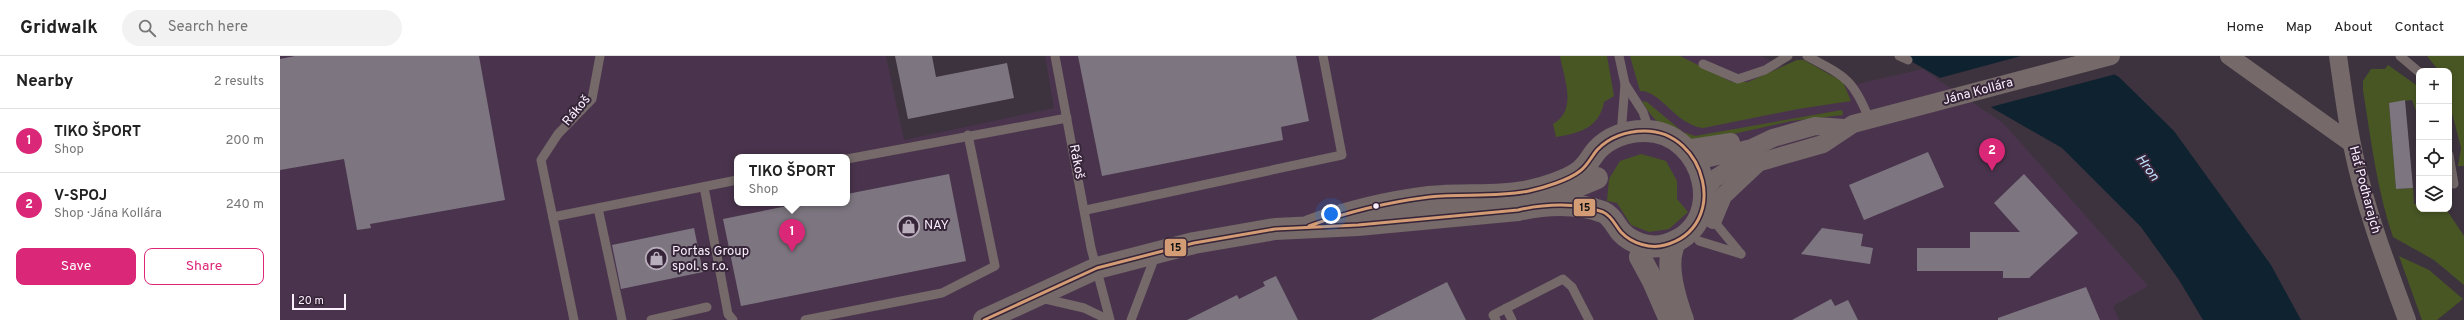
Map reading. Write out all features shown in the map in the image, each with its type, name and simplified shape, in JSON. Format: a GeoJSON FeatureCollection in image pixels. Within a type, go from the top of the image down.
{"type":"FeatureCollection","features":[{"type":"Feature","properties":{"kind":"street","name":"Jána Kollára"},"geometry":{"type":"LineString","coordinates":[[1706,207],[1714,179],[1725,172],[1823,144],[1844,128],[1869,119],[2111,56]]}},
{"type":"Feature","properties":{"kind":"street"},"geometry":{"type":"LineString","coordinates":[[2229,56],[2351,143]]}},
{"type":"Feature","properties":{"kind":"street","name":"Hať Podharajch"},"geometry":{"type":"LineString","coordinates":[[2338,56],[2351,143],[2371,218],[2407,320]]}},
{"type":"Feature","properties":{"kind":"street","name":"Jána Kollára"},"geometry":{"type":"LineString","coordinates":[[1687,157],[1752,148],[1773,138],[1815,126],[1844,128]]}},
{"type":"Feature","properties":{"kind":"street"},"geometry":{"type":"LineString","coordinates":[[1309,226],[1338,216],[1429,197],[1500,194],[1529,191],[1575,174],[1588,164],[1597,150],[1649,132],[1672,139],[1687,157],[1689,197],[1694,205],[1706,207],[1694,224],[1683,248],[1676,296],[1683,320]]}},
{"type":"Feature","properties":{"kind":"street"},"geometry":{"type":"LineString","coordinates":[[1621,142],[1660,147],[1687,157]]}},
{"type":"Feature","properties":{"kind":"street"},"geometry":{"type":"LineString","coordinates":[[1621,142],[1604,164],[1594,186],[1598,218],[1614,244],[1640,257],[1650,259],[1683,248]]}},
{"type":"Feature","properties":{"kind":"street","name":"Jána Kollára"},"geometry":{"type":"LineString","coordinates":[[1706,207],[1723,196],[1757,164]]}},
{"type":"Feature","properties":{"kind":"street"},"geometry":{"type":"LineString","coordinates":[[1529,191],[1546,194],[1571,190],[1597,178]]}},
{"type":"Feature","properties":{"kind":"street"},"geometry":{"type":"LineString","coordinates":[[984,320],[1097,268],[1158,252],[1225,238],[1309,226],[1358,225],[1518,210],[1540,205],[1572,206],[1598,218],[1610,217],[1622,233],[1642,245],[1665,245],[1683,248]]}},
{"type":"Feature","properties":{"kind":"street"},"geometry":{"type":"LineString","coordinates":[[1683,248],[1685,275],[1694,320]]}},
{"type":"Feature","properties":{"kind":"street"},"geometry":{"type":"LineString","coordinates":[[1640,257],[1653,281],[1670,320]]}},
{"type":"Feature","properties":{"kind":"lane","name":"Rákoš"},"geometry":{"type":"LineString","coordinates":[[553,217],[541,160],[558,134],[592,99],[600,56]]}},
{"type":"Feature","properties":{"kind":"lane","name":"Rákoš"},"geometry":{"type":"LineString","coordinates":[[1055,56],[1086,210],[1091,248],[1109,320]]}},
{"type":"Feature","properties":{"kind":"lane"},"geometry":{"type":"LineString","coordinates":[[1086,210],[1342,155],[1323,56]]}},
{"type":"Feature","properties":{"kind":"lane"},"geometry":{"type":"LineString","coordinates":[[1619,56],[1625,84],[1621,142]]}},
{"type":"Feature","properties":{"kind":"lane"},"geometry":{"type":"LineString","coordinates":[[1703,64],[1738,79],[1765,70],[1788,56]]}},
{"type":"Feature","properties":{"kind":"lane"},"geometry":{"type":"LineString","coordinates":[[1807,56],[1841,74],[1858,91],[1869,119]]}},
{"type":"Feature","properties":{"kind":"lane"},"geometry":{"type":"LineString","coordinates":[[1899,56],[1908,60]]}},
{"type":"Feature","properties":{"kind":"lane"},"geometry":{"type":"LineString","coordinates":[[2400,56],[2416,69]]}},
{"type":"Feature","properties":{"kind":"lane"},"geometry":{"type":"LineString","coordinates":[[1625,84],[1643,112],[1649,132]]}},
{"type":"Feature","properties":{"kind":"lane"},"geometry":{"type":"LineString","coordinates":[[850,158],[968,135],[1067,118]]}},
{"type":"Feature","properties":{"kind":"lane"},"geometry":{"type":"LineString","coordinates":[[805,320],[942,293],[995,266],[968,135]]}},
{"type":"Feature","properties":{"kind":"lane"},"geometry":{"type":"LineString","coordinates":[[2452,172],[2454,184]]}},
{"type":"Feature","properties":{"kind":"lane"},"geometry":{"type":"LineString","coordinates":[[574,320],[553,217],[734,181]]}},
{"type":"Feature","properties":{"kind":"lane"},"geometry":{"type":"LineString","coordinates":[[704,187],[728,314],[733,320]]}},
{"type":"Feature","properties":{"kind":"lane"},"geometry":{"type":"LineString","coordinates":[[1683,248],[1741,254],[1706,207]]}},
{"type":"Feature","properties":{"kind":"lane"},"geometry":{"type":"LineString","coordinates":[[598,208],[622,320]]}},
{"type":"Feature","properties":{"kind":"lane"},"geometry":{"type":"LineString","coordinates":[[1131,320],[1158,252]]}},
{"type":"Feature","properties":{"kind":"lane"},"geometry":{"type":"LineString","coordinates":[[1496,320],[1493,315],[1563,279],[1572,287],[1589,320]]}},
{"type":"Feature","properties":{"kind":"lane"},"geometry":{"type":"LineString","coordinates":[[1034,296],[1073,304],[1109,320]]}},
{"type":"Feature","properties":{"kind":"lane"},"geometry":{"type":"LineString","coordinates":[[652,320],[707,307]]}},
{"type":"Feature","properties":{"kind":"lane"},"geometry":{"type":"LineString","coordinates":[[1506,308],[1512,320]]}},
{"type":"Feature","properties":{"kind":"shaded area"},"geometry":{"type":"Polygon","coordinates":[[[280,56],[886,56],[904,140],[1054,108],[1045,56],[1760,56],[1836,89],[1923,69],[2003,123],[2148,286],[2113,306],[2119,320],[280,320],[280,56]]]}},
{"type":"Feature","properties":{"kind":"green space"},"geometry":{"type":"Polygon","coordinates":[[[1560,56],[1607,56],[1614,96],[1604,102],[1598,118],[1587,128],[1573,134],[1556,137],[1553,124],[1561,118],[1565,111],[1567,102],[1566,84],[1560,56]]]}},
{"type":"Feature","properties":{"kind":"green space"},"geometry":{"type":"Polygon","coordinates":[[[1630,56],[1680,56],[1732,82],[1748,82],[1797,60],[1804,60],[1843,82],[1851,101],[1798,109],[1703,128],[1684,121],[1655,96],[1648,92],[1640,91],[1630,56]]]}},
{"type":"Feature","properties":{"kind":"green space"},"geometry":{"type":"Polygon","coordinates":[[[2427,56],[2464,56],[2464,166],[2458,166],[2461,148],[2452,113],[2452,68],[2437,68],[2427,56]]]}},
{"type":"Feature","properties":{"kind":"green space"},"geometry":{"type":"Polygon","coordinates":[[[2388,65],[2416,85],[2416,111],[2412,100],[2389,103],[2396,189],[2413,188],[2416,212],[2448,212],[2464,236],[2464,285],[2434,260],[2393,237],[2387,219],[2379,183],[2363,90],[2363,81],[2371,69],[2385,69],[2388,65]]]}},
{"type":"Feature","properties":{"kind":"green space"},"geometry":{"type":"Polygon","coordinates":[[[1642,101],[1647,102],[1683,132],[1695,136],[1842,110],[1843,115],[1791,121],[1702,141],[1693,140],[1675,134],[1667,129],[1652,116],[1642,101]]]}},
{"type":"Feature","properties":{"kind":"green space"},"geometry":{"type":"Polygon","coordinates":[[[1641,154],[1666,161],[1677,181],[1677,199],[1688,212],[1669,229],[1649,232],[1631,225],[1617,203],[1607,201],[1609,179],[1620,161],[1641,154]]]}},
{"type":"Feature","properties":{"kind":"green space"},"geometry":{"type":"Polygon","coordinates":[[[2399,256],[2429,270],[2463,299],[2437,320],[2422,320],[2399,256]]]}},
{"type":"Feature","properties":{"kind":"water","name":"Hron"},"geometry":{"type":"Polygon","coordinates":[[[1902,56],[2080,56],[2119,77],[2174,131],[2271,265],[2301,320],[2203,320],[2179,280],[2141,227],[2062,148],[1902,56]]]}},
{"type":"Feature","properties":{"kind":"pier"},"geometry":{"type":"Polygon","coordinates":[[[2021,56],[2085,56],[2116,74],[1987,108],[1936,79],[2021,56]]]}},
{"type":"Feature","properties":{"kind":"building"},"geometry":{"type":"Polygon","coordinates":[[[295,56],[479,56],[505,200],[370,224],[371,228],[357,230],[344,159],[280,170],[280,59],[295,56]]]}},
{"type":"Feature","properties":{"kind":"building"},"geometry":{"type":"Polygon","coordinates":[[[895,56],[932,56],[936,77],[1007,63],[1014,98],[908,119],[895,56]]]}},
{"type":"Feature","properties":{"kind":"building"},"geometry":{"type":"Polygon","coordinates":[[[1078,56],[1296,56],[1309,121],[1281,127],[1283,140],[1102,176],[1078,56]]]}},
{"type":"Feature","properties":{"kind":"building"},"geometry":{"type":"Polygon","coordinates":[[[2405,100],[2413,188],[2396,189],[2389,103],[2405,100]]]}},
{"type":"Feature","properties":{"kind":"building"},"geometry":{"type":"Polygon","coordinates":[[[1928,152],[1944,187],[1864,220],[1849,185],[1928,152]]]}},
{"type":"Feature","properties":{"kind":"building"},"geometry":{"type":"Polygon","coordinates":[[[949,174],[966,261],[741,306],[723,219],[787,206],[850,206],[850,193],[949,174]]]}},
{"type":"Feature","properties":{"kind":"building"},"geometry":{"type":"Polygon","coordinates":[[[2024,174],[2078,233],[2029,278],[2003,278],[2003,271],[1917,271],[1917,248],[1970,248],[1970,232],[2020,232],[1994,203],[2024,174]]]}},
{"type":"Feature","properties":{"kind":"building","name":"Portas Group spol. s r.o."},"geometry":{"type":"Polygon","coordinates":[[[694,228],[703,272],[621,289],[612,245],[694,228]]]}},
{"type":"Feature","properties":{"kind":"building"},"geometry":{"type":"Polygon","coordinates":[[[1822,228],[1863,234],[1861,246],[1873,248],[1870,264],[1801,254],[1822,228]]]}},
{"type":"Feature","properties":{"kind":"building"},"geometry":{"type":"Polygon","coordinates":[[[1276,276],[1298,320],[1187,320],[1237,295],[1239,299],[1265,286],[1263,282],[1276,276]]]}},
{"type":"Feature","properties":{"kind":"building"},"geometry":{"type":"Polygon","coordinates":[[[1447,282],[1466,320],[1371,320],[1447,282]]]}},
{"type":"Feature","properties":{"kind":"building"},"geometry":{"type":"Polygon","coordinates":[[[2086,287],[2100,320],[1998,320],[1998,318],[2086,287]]]}},
{"type":"Feature","properties":{"kind":"building"},"geometry":{"type":"Polygon","coordinates":[[[1831,299],[1835,306],[1848,300],[1858,320],[1792,320],[1831,299]]]}},
{"type":"Feature","properties":{"kind":"transit line","name":"15"},"geometry":{"type":"LineString","coordinates":[[984,320],[1097,268],[1194,243],[1275,229],[1358,225],[1518,210],[1549,205],[1572,205],[1603,212],[1609,216],[1621,232],[1631,240],[1648,246],[1660,246],[1686,235],[1698,219],[1704,201],[1702,181],[1695,162],[1683,146],[1665,135],[1638,131],[1613,138],[1597,150],[1583,169],[1563,180],[1541,188],[1517,193],[1441,196],[1414,199],[1353,212],[1309,226]]}},
{"type":"Feature","properties":{"kind":"place","name":"V-SPOJ"},"geometry":{"type":"Point","coordinates":[1992,171]}},
{"type":"Feature","properties":{"kind":"place","name":"NAY"},"geometry":{"type":"Point","coordinates":[909,226]}},
{"type":"Feature","properties":{"kind":"place","name":"TIKO ŠPORT"},"geometry":{"type":"Point","coordinates":[792,252]}},
{"type":"Feature","properties":{"kind":"place","name":"Portas Group spol. s r.o."},"geometry":{"type":"Point","coordinates":[657,259]}}]}
